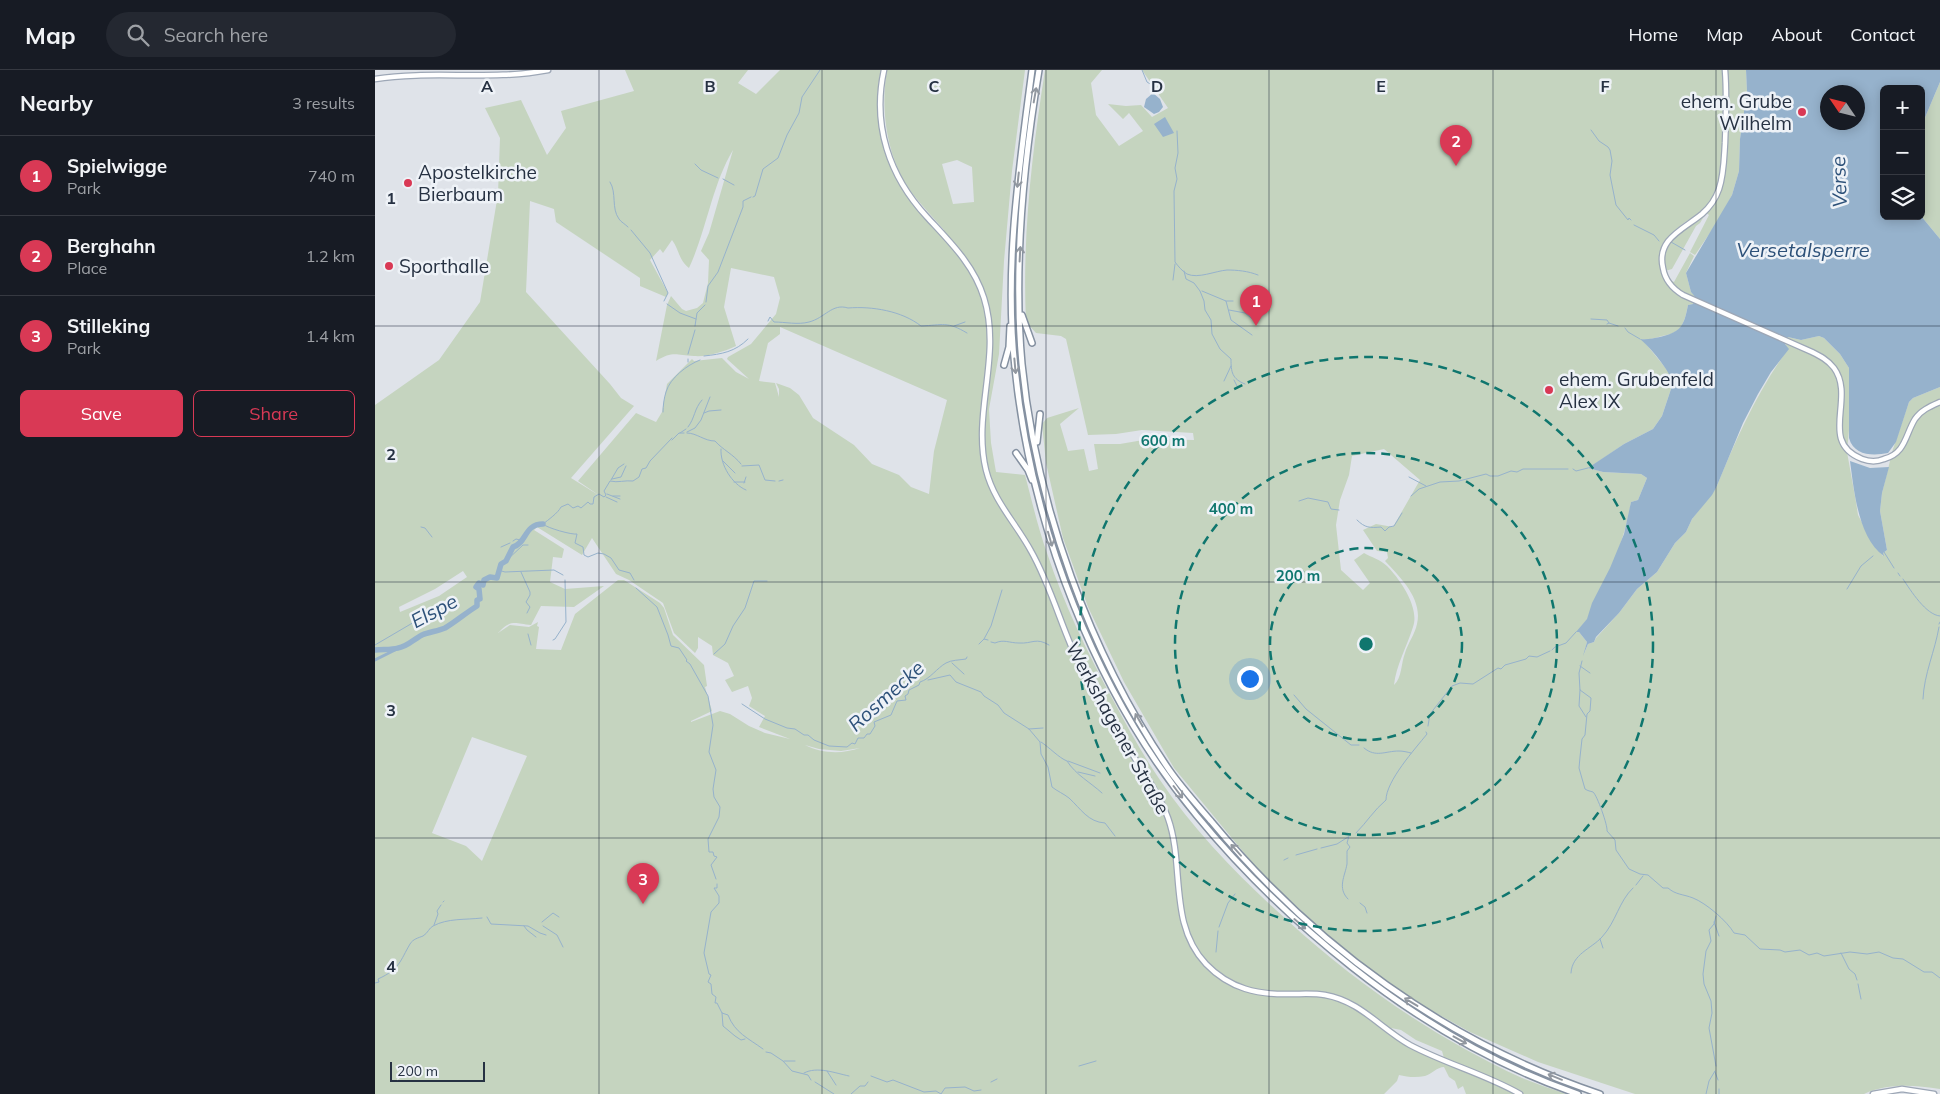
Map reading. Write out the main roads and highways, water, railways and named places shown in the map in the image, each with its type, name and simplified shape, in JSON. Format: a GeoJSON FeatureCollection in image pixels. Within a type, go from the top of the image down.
{"type":"FeatureCollection","features":[{"type":"Feature","properties":{"kind":"highway"},"geometry":{"type":"LineString","coordinates":[[1031,70],[1014,215],[1011,273],[1015,367],[1037,492],[1052,546],[1075,607],[1104,672],[1141,737],[1195,815],[1225,849],[1288,913],[1322,943],[1393,999],[1445,1032],[1524,1072],[1578,1094]]}},
{"type":"Feature","properties":{"kind":"highway"},"geometry":{"type":"LineString","coordinates":[[1039,70],[1029,130],[1022,208],[1019,303],[1022,366],[1028,412],[1038,462],[1062,550],[1082,608],[1101,651],[1123,692],[1171,772],[1247,864],[1290,907],[1396,993],[1485,1046],[1525,1065],[1600,1094]]}},
{"type":"Feature","properties":{"kind":"highway"},"geometry":{"type":"LineString","coordinates":[[1019,303],[1032,343]]}},
{"type":"Feature","properties":{"kind":"highway"},"geometry":{"type":"LineString","coordinates":[[1004,365],[1009,347],[1009,328],[1012,318]]}},
{"type":"Feature","properties":{"kind":"highway"},"geometry":{"type":"LineString","coordinates":[[1038,462],[1037,430],[1040,414]]}},
{"type":"Feature","properties":{"kind":"highway"},"geometry":{"type":"LineString","coordinates":[[1016,454],[1028,470],[1037,492]]}},
{"type":"Feature","properties":{"kind":"main road"},"geometry":{"type":"LineString","coordinates":[[375,80],[410,74],[498,74],[548,70]]}},
{"type":"Feature","properties":{"kind":"main road","name":"Werkshagener Straße"},"geometry":{"type":"LineString","coordinates":[[884,70],[880,92],[880,120],[891,164],[899,181],[911,198],[962,255],[974,274],[985,299],[991,346],[981,432],[983,458],[989,483],[1006,515],[1032,553],[1082,670],[1163,807],[1173,834],[1183,920],[1195,949],[1213,970],[1236,986],[1259,993],[1317,994],[1341,999],[1367,1012],[1409,1044],[1486,1076],[1520,1094]]}},
{"type":"Feature","properties":{"kind":"main road"},"geometry":{"type":"LineString","coordinates":[[1725,70],[1727,94],[1724,161],[1719,189],[1713,201],[1703,213],[1667,242],[1662,257],[1663,269],[1670,284],[1680,294],[1787,340],[1829,362],[1837,373],[1842,399],[1839,424],[1840,437],[1845,447],[1863,459],[1875,462],[1890,458],[1899,452],[1915,419],[1925,410],[1940,402]]}},
{"type":"Feature","properties":{"kind":"main road"},"geometry":{"type":"LineString","coordinates":[[1873,1094],[1902,1089],[1934,1094]]}},
{"type":"Feature","properties":{"kind":"water","name":"Versetalsperre"},"geometry":{"type":"Polygon","coordinates":[[[1746,70],[1940,70],[1940,82],[1925,118],[1925,85],[1880,85],[1880,220],[1924,220],[1940,239],[1940,387],[1913,398],[1909,402],[1896,442],[1888,453],[1865,453],[1855,448],[1849,438],[1849,368],[1840,354],[1824,338],[1819,336],[1801,340],[1788,337],[1785,344],[1789,349],[1771,372],[1758,394],[1743,423],[1712,495],[1692,519],[1686,532],[1675,543],[1657,572],[1637,589],[1619,613],[1596,637],[1594,642],[1588,644],[1583,656],[1587,642],[1579,632],[1576,632],[1587,619],[1592,603],[1610,568],[1624,534],[1631,502],[1638,500],[1647,478],[1641,474],[1603,472],[1588,468],[1624,444],[1653,429],[1662,416],[1673,383],[1659,360],[1640,339],[1660,337],[1673,333],[1683,323],[1688,305],[1693,304],[1696,298],[1691,292],[1686,273],[1732,195],[1739,171],[1740,139],[1747,91],[1746,70]]]}},
{"type":"Feature","properties":{"kind":"water"},"geometry":{"type":"Polygon","coordinates":[[[1153,93],[1160,99],[1163,107],[1154,114],[1144,107],[1146,99],[1153,93]]]}},
{"type":"Feature","properties":{"kind":"water"},"geometry":{"type":"Polygon","coordinates":[[[1165,117],[1174,133],[1163,137],[1154,124],[1165,117]]]}},
{"type":"Feature","properties":{"kind":"water"},"geometry":{"type":"Polygon","coordinates":[[[1850,461],[1870,468],[1889,467],[1882,493],[1880,511],[1887,550],[1883,553],[1884,556],[1868,538],[1863,526],[1856,499],[1850,461]]]}},
{"type":"Feature","properties":{"kind":"waterway"},"geometry":{"type":"LineString","coordinates":[[753,197],[755,196],[763,169],[778,158],[787,135],[799,113],[802,97],[820,70]]}},
{"type":"Feature","properties":{"kind":"waterway"},"geometry":{"type":"LineString","coordinates":[[1142,70],[1147,82],[1155,87]]}},
{"type":"Feature","properties":{"kind":"waterway"},"geometry":{"type":"LineString","coordinates":[[1591,130],[1599,141],[1610,150],[1612,161],[1610,175],[1616,205],[1628,220],[1629,218],[1631,220]]}},
{"type":"Feature","properties":{"kind":"waterway"},"geometry":{"type":"LineString","coordinates":[[1177,131],[1178,153],[1175,168],[1177,179],[1174,191],[1175,262],[1183,271],[1191,275],[1227,270],[1243,271],[1258,275]]}},
{"type":"Feature","properties":{"kind":"waterway"},"geometry":{"type":"LineString","coordinates":[[695,164],[701,170],[718,178]]}},
{"type":"Feature","properties":{"kind":"waterway"},"geometry":{"type":"LineString","coordinates":[[723,179],[734,185]]}},
{"type":"Feature","properties":{"kind":"waterway"},"geometry":{"type":"LineString","coordinates":[[610,182],[617,215],[628,227]]}},
{"type":"Feature","properties":{"kind":"waterway"},"geometry":{"type":"LineString","coordinates":[[706,302],[708,286],[718,272],[743,207],[743,201],[751,197]]}},
{"type":"Feature","properties":{"kind":"waterway"},"geometry":{"type":"LineString","coordinates":[[1634,225],[1654,235],[1659,241]]}},
{"type":"Feature","properties":{"kind":"waterway"},"geometry":{"type":"LineString","coordinates":[[631,230],[650,253],[668,293],[664,301]]}},
{"type":"Feature","properties":{"kind":"waterway"},"geometry":{"type":"LineString","coordinates":[[1671,242],[1685,250]]}},
{"type":"Feature","properties":{"kind":"waterway"},"geometry":{"type":"LineString","coordinates":[[1173,280],[1175,264]]}},
{"type":"Feature","properties":{"kind":"waterway"},"geometry":{"type":"LineString","coordinates":[[1184,271],[1186,279],[1194,283],[1200,291],[1205,310],[1211,320],[1212,334],[1220,349],[1231,359],[1233,374],[1237,380],[1245,384]]}},
{"type":"Feature","properties":{"kind":"waterway"},"geometry":{"type":"LineString","coordinates":[[1202,291],[1226,301],[1231,320],[1252,335]]}},
{"type":"Feature","properties":{"kind":"waterway"},"geometry":{"type":"LineString","coordinates":[[1226,301],[1233,301]]}},
{"type":"Feature","properties":{"kind":"waterway"},"geometry":{"type":"LineString","coordinates":[[667,304],[680,313],[696,319]]}},
{"type":"Feature","properties":{"kind":"waterway"},"geometry":{"type":"LineString","coordinates":[[695,326],[697,313],[705,305]]}},
{"type":"Feature","properties":{"kind":"waterway"},"geometry":{"type":"LineString","coordinates":[[768,321],[770,317],[774,322],[805,323],[815,320],[837,308],[867,308],[896,313],[921,326],[949,325],[967,333]]}},
{"type":"Feature","properties":{"kind":"waterway"},"geometry":{"type":"LineString","coordinates":[[1229,310],[1245,313],[1255,321]]}},
{"type":"Feature","properties":{"kind":"waterway"},"geometry":{"type":"LineString","coordinates":[[1591,319],[1607,320],[1609,323]]}},
{"type":"Feature","properties":{"kind":"waterway"},"geometry":{"type":"LineString","coordinates":[[954,326],[965,322]]}},
{"type":"Feature","properties":{"kind":"waterway"},"geometry":{"type":"LineString","coordinates":[[1607,324],[1618,326]]}},
{"type":"Feature","properties":{"kind":"waterway"},"geometry":{"type":"LineString","coordinates":[[1625,328],[1640,339]]}},
{"type":"Feature","properties":{"kind":"waterway"},"geometry":{"type":"LineString","coordinates":[[688,354],[695,330]]}},
{"type":"Feature","properties":{"kind":"waterway"},"geometry":{"type":"LineString","coordinates":[[704,356],[728,352],[748,339]]}},
{"type":"Feature","properties":{"kind":"waterway"},"geometry":{"type":"LineString","coordinates":[[663,412],[665,394],[671,382],[690,365],[700,360]]}},
{"type":"Feature","properties":{"kind":"waterway"},"geometry":{"type":"LineString","coordinates":[[1224,381],[1231,366]]}},
{"type":"Feature","properties":{"kind":"waterway"},"geometry":{"type":"LineString","coordinates":[[1234,380],[1237,386]]}},
{"type":"Feature","properties":{"kind":"waterway"},"geometry":{"type":"LineString","coordinates":[[687,432],[695,428],[701,420],[710,397]]}},
{"type":"Feature","properties":{"kind":"waterway"},"geometry":{"type":"LineString","coordinates":[[688,427],[702,400]]}},
{"type":"Feature","properties":{"kind":"waterway"},"geometry":{"type":"LineString","coordinates":[[704,413],[721,410]]}},
{"type":"Feature","properties":{"kind":"waterway"},"geometry":{"type":"LineString","coordinates":[[680,433],[686,429]]}},
{"type":"Feature","properties":{"kind":"waterway"},"geometry":{"type":"LineString","coordinates":[[672,440],[679,433],[684,433]]}},
{"type":"Feature","properties":{"kind":"waterway"},"geometry":{"type":"LineString","coordinates":[[687,433],[715,441],[741,464]]}},
{"type":"Feature","properties":{"kind":"waterway"},"geometry":{"type":"LineString","coordinates":[[634,580],[630,573],[619,570],[611,558],[604,554],[598,553],[588,557],[584,555],[583,547],[575,543],[577,534],[560,531],[543,524],[561,507],[568,504],[573,508],[578,506],[581,508],[588,502],[593,504],[594,497],[599,494],[604,497],[606,495],[604,491],[610,481],[633,481],[639,477],[642,469],[646,468],[650,461],[672,438]]}},
{"type":"Feature","properties":{"kind":"waterway"},"geometry":{"type":"LineString","coordinates":[[721,449],[721,455],[728,473],[736,483],[746,490]]}},
{"type":"Feature","properties":{"kind":"waterway"},"geometry":{"type":"LineString","coordinates":[[723,461],[735,473]]}},
{"type":"Feature","properties":{"kind":"waterway"},"geometry":{"type":"LineString","coordinates":[[611,480],[618,468],[624,464]]}},
{"type":"Feature","properties":{"kind":"waterway"},"geometry":{"type":"LineString","coordinates":[[742,466],[759,465],[765,480],[775,481]]}},
{"type":"Feature","properties":{"kind":"waterway"},"geometry":{"type":"LineString","coordinates":[[612,479],[621,477],[626,466]]}},
{"type":"Feature","properties":{"kind":"waterway"},"geometry":{"type":"LineString","coordinates":[[1573,469],[1576,471],[1588,468]]}},
{"type":"Feature","properties":{"kind":"waterway"},"geometry":{"type":"LineString","coordinates":[[1411,496],[1419,489],[1440,482],[1459,481],[1486,474],[1498,476],[1523,469],[1568,469]]}},
{"type":"Feature","properties":{"kind":"waterway"},"geometry":{"type":"LineString","coordinates":[[744,483],[746,477]]}},
{"type":"Feature","properties":{"kind":"waterway"},"geometry":{"type":"LineString","coordinates":[[1409,477],[1426,486]]}},
{"type":"Feature","properties":{"kind":"waterway"},"geometry":{"type":"LineString","coordinates":[[779,481],[783,480]]}},
{"type":"Feature","properties":{"kind":"waterway"},"geometry":{"type":"LineString","coordinates":[[734,482],[745,482]]}},
{"type":"Feature","properties":{"kind":"waterway"},"geometry":{"type":"LineString","coordinates":[[607,494],[620,499]]}},
{"type":"Feature","properties":{"kind":"waterway"},"geometry":{"type":"LineString","coordinates":[[613,496],[620,496]]}},
{"type":"Feature","properties":{"kind":"waterway"},"geometry":{"type":"LineString","coordinates":[[606,497],[617,502]]}},
{"type":"Feature","properties":{"kind":"waterway"},"geometry":{"type":"LineString","coordinates":[[1299,501],[1308,498],[1328,502],[1331,509],[1339,510]]}},
{"type":"Feature","properties":{"kind":"waterway"},"geometry":{"type":"LineString","coordinates":[[1357,520],[1365,526],[1381,527],[1385,531],[1389,527],[1394,526],[1402,513]]}},
{"type":"Feature","properties":{"kind":"waterway","name":"Elspe"},"geometry":{"type":"LineString","coordinates":[[375,650],[404,646],[422,635],[445,628],[477,606],[477,600],[480,599],[479,589],[476,587],[479,583],[483,585],[484,580],[490,577],[497,578],[501,564],[506,561],[513,547],[521,542],[532,527],[543,524]]}},
{"type":"Feature","properties":{"kind":"waterway"},"geometry":{"type":"LineString","coordinates":[[421,527],[425,528],[432,537]]}},
{"type":"Feature","properties":{"kind":"waterway"},"geometry":{"type":"LineString","coordinates":[[513,541],[516,539],[520,540]]}},
{"type":"Feature","properties":{"kind":"waterway"},"geometry":{"type":"LineString","coordinates":[[501,547],[510,543]]}},
{"type":"Feature","properties":{"kind":"waterway"},"geometry":{"type":"LineString","coordinates":[[506,561],[523,545],[528,545]]}},
{"type":"Feature","properties":{"kind":"waterway"},"geometry":{"type":"LineString","coordinates":[[1884,552],[1894,568]]}},
{"type":"Feature","properties":{"kind":"waterway"},"geometry":{"type":"LineString","coordinates":[[1847,589],[1861,566],[1873,556]]}},
{"type":"Feature","properties":{"kind":"waterway"},"geometry":{"type":"LineString","coordinates":[[498,570],[505,572],[554,570],[563,575]]}},
{"type":"Feature","properties":{"kind":"waterway"},"geometry":{"type":"LineString","coordinates":[[521,572],[530,592],[526,602],[530,607],[527,613]]}},
{"type":"Feature","properties":{"kind":"waterway"},"geometry":{"type":"LineString","coordinates":[[1903,579],[1924,607],[1935,615],[1940,616]]}},
{"type":"Feature","properties":{"kind":"waterway"},"geometry":{"type":"LineString","coordinates":[[553,640],[566,622],[565,580]]}},
{"type":"Feature","properties":{"kind":"waterway"},"geometry":{"type":"LineString","coordinates":[[714,654],[725,644],[733,626],[745,608],[754,581],[767,581]]}},
{"type":"Feature","properties":{"kind":"waterway"},"geometry":{"type":"LineString","coordinates":[[636,588],[657,607],[671,646],[679,648],[708,696],[713,725],[709,752],[716,770],[713,789],[714,797],[720,807],[719,817],[708,839],[709,852],[713,852],[714,856],[717,857],[711,865],[716,879]]}},
{"type":"Feature","properties":{"kind":"waterway"},"geometry":{"type":"LineString","coordinates":[[984,639],[991,626],[1002,590]]}},
{"type":"Feature","properties":{"kind":"waterway"},"geometry":{"type":"LineString","coordinates":[[375,645],[421,618]]}},
{"type":"Feature","properties":{"kind":"waterway"},"geometry":{"type":"LineString","coordinates":[[1923,699],[1925,681],[1939,627]]}},
{"type":"Feature","properties":{"kind":"waterway"},"geometry":{"type":"LineString","coordinates":[[1552,650],[1566,643],[1576,632]]}},
{"type":"Feature","properties":{"kind":"waterway"},"geometry":{"type":"LineString","coordinates":[[528,634],[531,645]]}},
{"type":"Feature","properties":{"kind":"waterway","name":"Rosmecke"},"geometry":{"type":"LineString","coordinates":[[979,644],[984,639],[988,640]]}},
{"type":"Feature","properties":{"kind":"waterway","name":"Rosmecke"},"geometry":{"type":"LineString","coordinates":[[991,642],[1023,643],[1041,641],[1049,645]]}},
{"type":"Feature","properties":{"kind":"waterway"},"geometry":{"type":"LineString","coordinates":[[375,660],[397,649]]}},
{"type":"Feature","properties":{"kind":"waterway"},"geometry":{"type":"LineString","coordinates":[[1428,726],[1430,714],[1452,686],[1460,683],[1473,684],[1498,668],[1501,669],[1505,665],[1526,659],[1529,656],[1537,657],[1550,651]]}},
{"type":"Feature","properties":{"kind":"waterway","name":"Rosmecke"},"geometry":{"type":"LineString","coordinates":[[742,704],[765,719],[787,728],[795,729],[814,740],[829,746],[847,747],[852,743],[855,744],[858,738],[864,738],[867,734],[870,734],[875,726],[874,722],[891,715],[897,701],[906,700],[905,696],[909,690],[919,685],[920,682],[946,663],[966,659],[967,657]]}},
{"type":"Feature","properties":{"kind":"waterway"},"geometry":{"type":"LineString","coordinates":[[1582,661],[1579,673],[1580,690],[1591,698],[1585,735],[1582,739],[1579,768],[1585,789],[1595,794],[1607,831],[1615,840],[1616,850],[1629,869],[1648,875],[1663,888],[1668,888],[1704,904],[1721,918],[1734,933],[1745,935],[1760,949],[1785,952],[1800,950],[1809,955],[1817,953],[1824,956],[1850,952],[1867,954],[1879,952],[1893,958],[1903,959],[1924,972],[1932,972],[1940,978]]}},
{"type":"Feature","properties":{"kind":"waterway"},"geometry":{"type":"LineString","coordinates":[[952,663],[964,674]]}},
{"type":"Feature","properties":{"kind":"waterway"},"geometry":{"type":"LineString","coordinates":[[1580,666],[1590,673]]}},
{"type":"Feature","properties":{"kind":"waterway"},"geometry":{"type":"LineString","coordinates":[[928,680],[950,675],[956,682],[981,692],[998,705],[1004,713],[1029,729],[1040,742],[1041,754],[1048,767],[1052,787],[1069,798],[1089,818],[1105,823],[1115,836]]}},
{"type":"Feature","properties":{"kind":"waterway"},"geometry":{"type":"LineString","coordinates":[[1580,690],[1579,706],[1586,717]]}},
{"type":"Feature","properties":{"kind":"waterway"},"geometry":{"type":"LineString","coordinates":[[1294,695],[1306,709],[1351,745],[1359,745]]}},
{"type":"Feature","properties":{"kind":"waterway"},"geometry":{"type":"LineString","coordinates":[[1029,729],[1043,728]]}},
{"type":"Feature","properties":{"kind":"waterway"},"geometry":{"type":"LineString","coordinates":[[1356,833],[1386,800],[1387,792],[1396,775],[1427,734],[1426,732]]}},
{"type":"Feature","properties":{"kind":"waterway"},"geometry":{"type":"LineString","coordinates":[[1041,742],[1067,761],[1102,793]]}},
{"type":"Feature","properties":{"kind":"waterway"},"geometry":{"type":"LineString","coordinates":[[1364,748],[1373,753],[1399,751],[1411,753]]}},
{"type":"Feature","properties":{"kind":"waterway"},"geometry":{"type":"LineString","coordinates":[[1068,761],[1100,773]]}},
{"type":"Feature","properties":{"kind":"waterway"},"geometry":{"type":"LineString","coordinates":[[1078,772],[1095,776]]}},
{"type":"Feature","properties":{"kind":"waterway"},"geometry":{"type":"LineString","coordinates":[[1348,899],[1342,886],[1347,864],[1347,851],[1350,847],[1347,843],[1349,836]]}},
{"type":"Feature","properties":{"kind":"waterway"},"geometry":{"type":"LineString","coordinates":[[1321,848],[1337,844],[1348,837]]}},
{"type":"Feature","properties":{"kind":"waterway"},"geometry":{"type":"LineString","coordinates":[[1296,855],[1317,849]]}},
{"type":"Feature","properties":{"kind":"waterway"},"geometry":{"type":"LineString","coordinates":[[1284,860],[1288,858]]}},
{"type":"Feature","properties":{"kind":"waterway"},"geometry":{"type":"LineString","coordinates":[[1636,885],[1643,876]]}},
{"type":"Feature","properties":{"kind":"waterway"},"geometry":{"type":"LineString","coordinates":[[717,884],[717,888],[714,888],[719,896],[719,903],[711,912],[704,953],[709,974],[711,975],[708,982],[711,984],[712,994],[716,997],[715,1003],[717,1003],[722,1013],[728,1015],[734,1026],[743,1035],[763,1049]]}},
{"type":"Feature","properties":{"kind":"waterway"},"geometry":{"type":"LineString","coordinates":[[1571,973],[1572,966],[1578,956],[1598,941],[1607,931],[1624,899],[1633,888]]}},
{"type":"Feature","properties":{"kind":"waterway"},"geometry":{"type":"LineString","coordinates":[[1219,927],[1228,903],[1235,894]]}},
{"type":"Feature","properties":{"kind":"waterway"},"geometry":{"type":"LineString","coordinates":[[1360,903],[1365,907],[1367,913]]}},
{"type":"Feature","properties":{"kind":"waterway"},"geometry":{"type":"LineString","coordinates":[[434,925],[438,914],[437,911],[441,905]]}},
{"type":"Feature","properties":{"kind":"waterway"},"geometry":{"type":"LineString","coordinates":[[542,922],[553,913],[559,917]]}},
{"type":"Feature","properties":{"kind":"waterway"},"geometry":{"type":"LineString","coordinates":[[1716,916],[1714,924],[1709,930],[1711,941],[1706,951],[1703,974],[1704,984],[1711,1001],[1712,1013],[1709,1028],[1716,1066]]}},
{"type":"Feature","properties":{"kind":"waterway"},"geometry":{"type":"LineString","coordinates":[[487,917],[491,924],[528,926],[546,935]]}},
{"type":"Feature","properties":{"kind":"waterway"},"geometry":{"type":"LineString","coordinates":[[375,983],[379,982],[378,979],[391,972],[401,960],[410,944],[425,935],[433,926],[451,920],[482,918]]}},
{"type":"Feature","properties":{"kind":"waterway"},"geometry":{"type":"LineString","coordinates":[[1714,922],[1719,936]]}},
{"type":"Feature","properties":{"kind":"waterway"},"geometry":{"type":"LineString","coordinates":[[524,926],[536,937]]}},
{"type":"Feature","properties":{"kind":"waterway"},"geometry":{"type":"LineString","coordinates":[[543,926],[557,935],[563,947]]}},
{"type":"Feature","properties":{"kind":"waterway"},"geometry":{"type":"LineString","coordinates":[[1216,952],[1218,931]]}},
{"type":"Feature","properties":{"kind":"waterway"},"geometry":{"type":"LineString","coordinates":[[1600,939],[1603,948]]}},
{"type":"Feature","properties":{"kind":"waterway"},"geometry":{"type":"LineString","coordinates":[[1841,953],[1857,980]]}},
{"type":"Feature","properties":{"kind":"waterway"},"geometry":{"type":"LineString","coordinates":[[1858,984],[1861,999]]}},
{"type":"Feature","properties":{"kind":"waterway"},"geometry":{"type":"LineString","coordinates":[[722,1013],[723,1026],[741,1040],[745,1039]]}},
{"type":"Feature","properties":{"kind":"waterway"},"geometry":{"type":"LineString","coordinates":[[766,1052],[783,1061],[792,1071],[808,1075],[811,1080]]}},
{"type":"Feature","properties":{"kind":"waterway"},"geometry":{"type":"LineString","coordinates":[[784,1061],[795,1061]]}},
{"type":"Feature","properties":{"kind":"waterway"},"geometry":{"type":"LineString","coordinates":[[1079,1066],[1096,1061]]}},
{"type":"Feature","properties":{"kind":"waterway"},"geometry":{"type":"LineString","coordinates":[[804,1073],[820,1070],[849,1076]]}},
{"type":"Feature","properties":{"kind":"waterway"},"geometry":{"type":"LineString","coordinates":[[827,1071],[836,1085]]}},
{"type":"Feature","properties":{"kind":"waterway"},"geometry":{"type":"LineString","coordinates":[[1706,1094],[1709,1081],[1715,1071]]}},
{"type":"Feature","properties":{"kind":"waterway"},"geometry":{"type":"LineString","coordinates":[[1715,1072],[1718,1080]]}},
{"type":"Feature","properties":{"kind":"waterway"},"geometry":{"type":"LineString","coordinates":[[871,1076],[887,1082],[893,1080],[924,1092],[936,1091],[941,1094],[945,1088],[965,1087],[974,1091],[981,1090]]}},
{"type":"Feature","properties":{"kind":"waterway"},"geometry":{"type":"LineString","coordinates":[[991,1082],[997,1079]]}},
{"type":"Feature","properties":{"kind":"waterway"},"geometry":{"type":"LineString","coordinates":[[815,1082],[834,1094]]}},
{"type":"Feature","properties":{"kind":"waterway"},"geometry":{"type":"LineString","coordinates":[[851,1094],[860,1086],[865,1086],[868,1082]]}},
{"type":"Feature","properties":{"kind":"waterway"},"geometry":{"type":"LineString","coordinates":[[1719,1089],[1719,1094]]}},
{"type":"Feature","properties":{"kind":"place","name":"ehem. Grube Wilhelm"},"geometry":{"type":"Point","coordinates":[1802,112]}},
{"type":"Feature","properties":{"kind":"place","name":"Berghahn"},"geometry":{"type":"Point","coordinates":[1456,166]}},
{"type":"Feature","properties":{"kind":"place","name":"Apostelkirche Bierbaum"},"geometry":{"type":"Point","coordinates":[408,183]}},
{"type":"Feature","properties":{"kind":"place","name":"Sporthalle"},"geometry":{"type":"Point","coordinates":[389,266]}},
{"type":"Feature","properties":{"kind":"place","name":"Spielwigge"},"geometry":{"type":"Point","coordinates":[1256,326]}},
{"type":"Feature","properties":{"kind":"place","name":"ehem. Grubenfeld Alex IX"},"geometry":{"type":"Point","coordinates":[1549,390]}},
{"type":"Feature","properties":{"kind":"place","name":"Stilleking"},"geometry":{"type":"Point","coordinates":[643,904]}},
{"type":"Feature","properties":{"kind":"water label","name":"Verse"},"geometry":{"type":"Point","coordinates":[1839,182]}}]}
